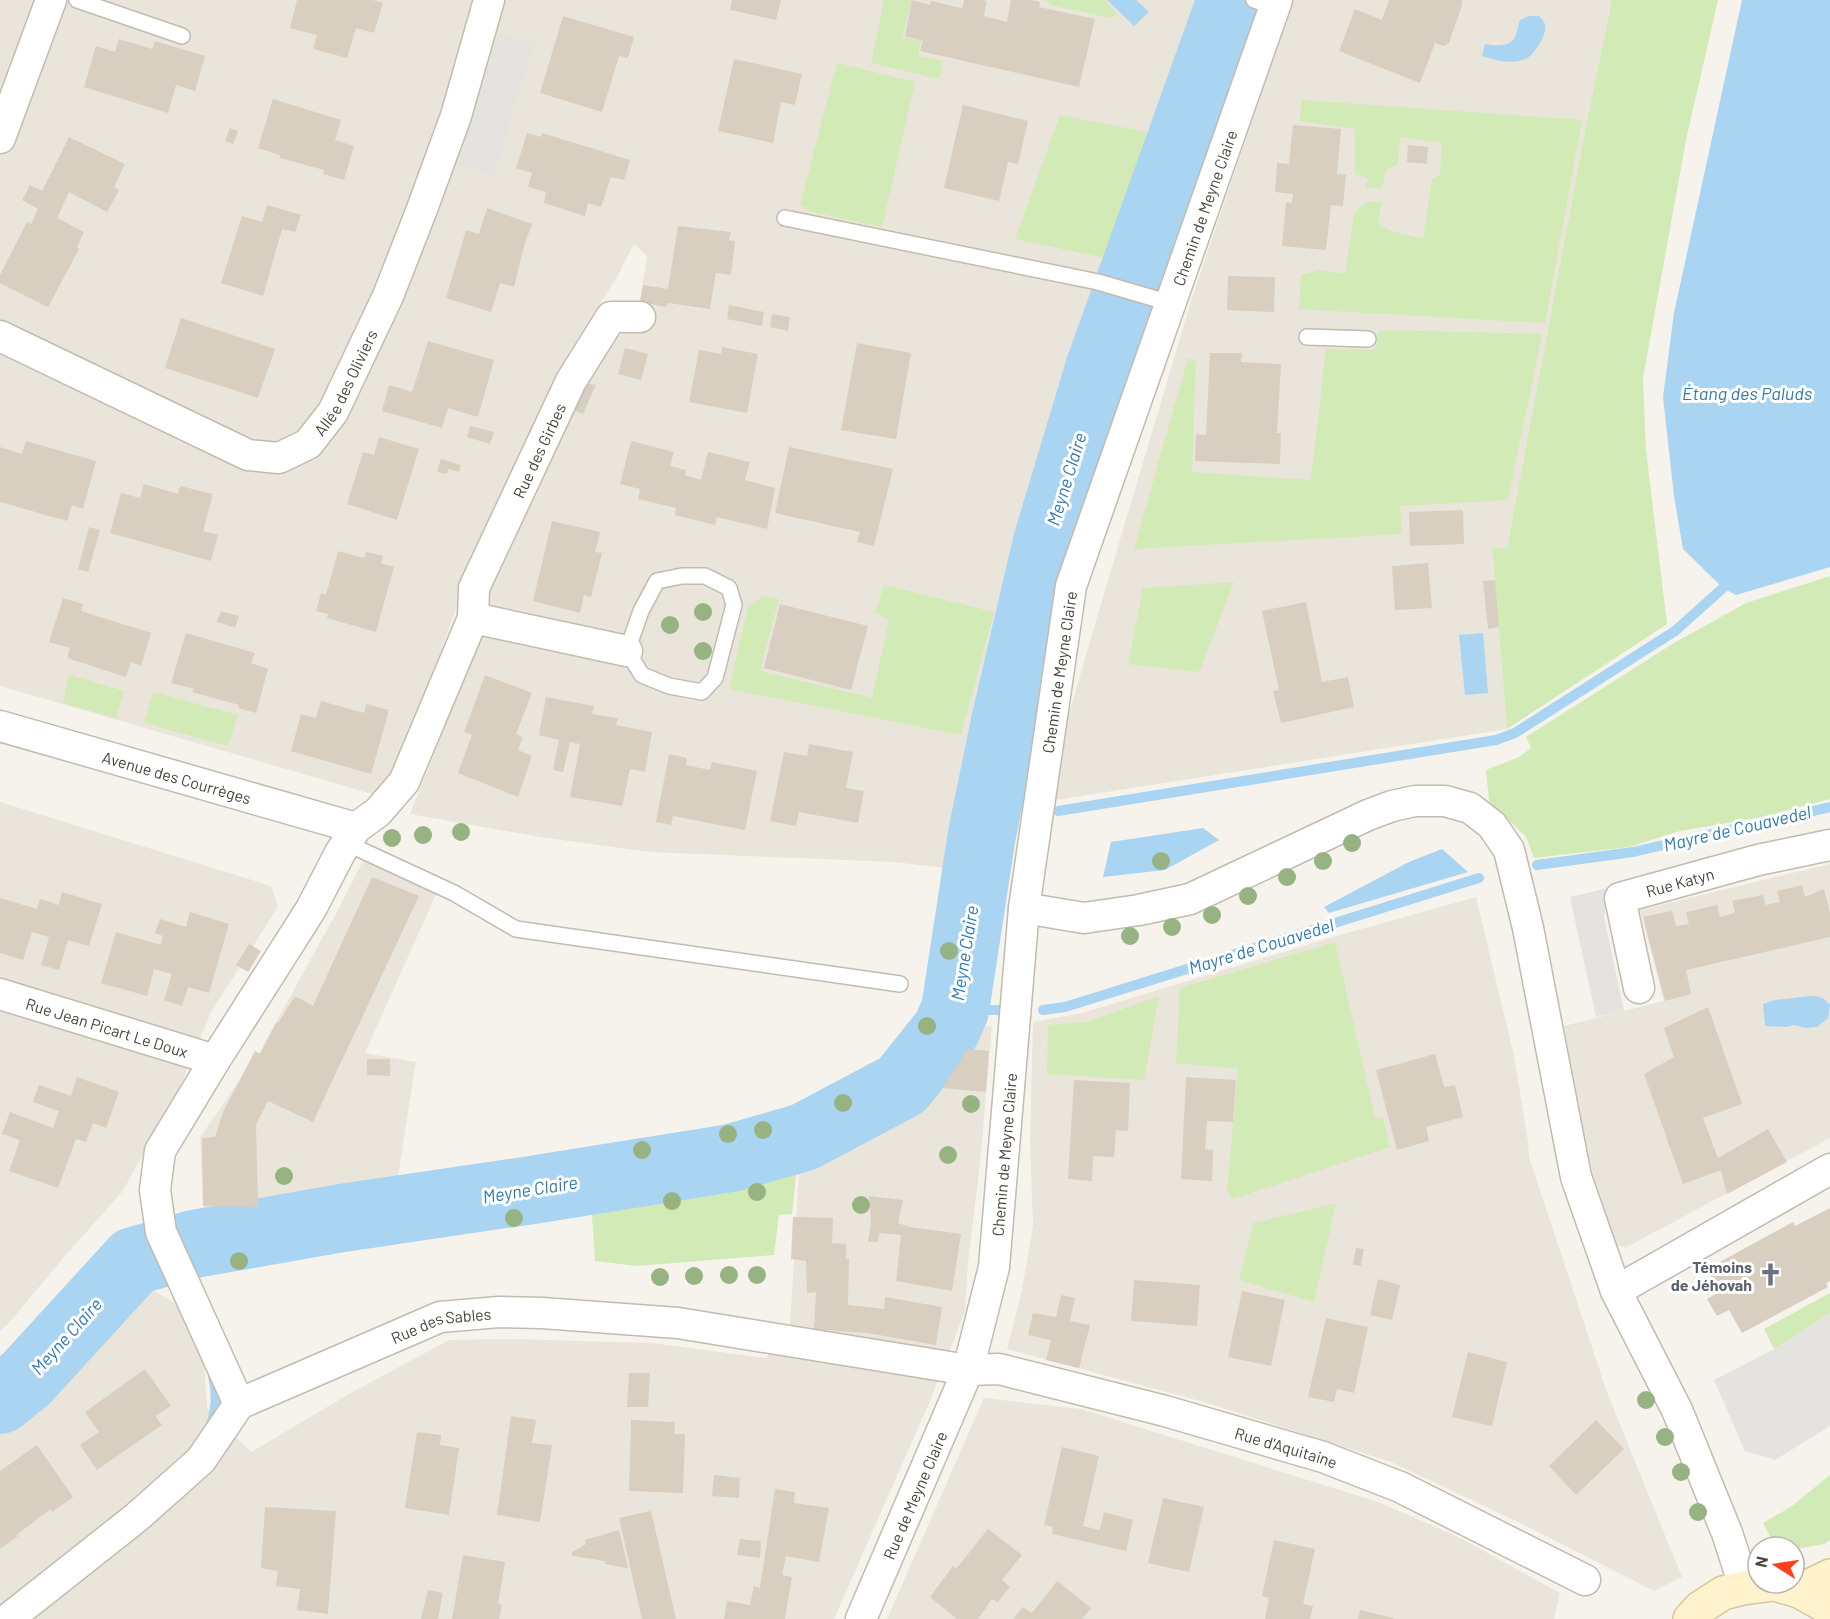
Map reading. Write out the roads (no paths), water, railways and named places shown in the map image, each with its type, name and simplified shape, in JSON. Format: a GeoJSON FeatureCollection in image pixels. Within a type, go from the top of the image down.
{"type":"FeatureCollection","features":[{"type":"Feature","properties":{"kind":"main road"},"geometry":{"type":"LineString","coordinates":[[1806,1588],[1830,1576]]}},
{"type":"Feature","properties":{"kind":"main road"},"geometry":{"type":"LineString","coordinates":[[1690,1619],[1700,1608],[1723,1593],[1746,1588]]}},
{"type":"Feature","properties":{"kind":"main road"},"geometry":{"type":"LineString","coordinates":[[1806,1595],[1830,1611]]}},
{"type":"Feature","properties":{"kind":"street"},"geometry":{"type":"LineString","coordinates":[[0,138],[51,0]]}},
{"type":"Feature","properties":{"kind":"street","name":"Allée des Oliviers"},"geometry":{"type":"LineString","coordinates":[[0,336],[249,454],[279,458],[308,444],[333,412],[388,296],[456,116],[489,0]]}},
{"type":"Feature","properties":{"kind":"street","name":"Chemin de Meyne Claire"},"geometry":{"type":"LineString","coordinates":[[968,1371],[994,1267],[1024,908],[1071,586],[1158,300],[1268,2]]}},
{"type":"Feature","properties":{"kind":"street","name":"Rue des Girbes"},"geometry":{"type":"LineString","coordinates":[[351,836],[378,812],[404,782],[473,618],[474,588],[571,381],[611,317],[640,317]]}},
{"type":"Feature","properties":{"kind":"street"},"geometry":{"type":"LineString","coordinates":[[473,618],[627,651]]}},
{"type":"Feature","properties":{"kind":"street","name":"Avenue des Courrèges"},"geometry":{"type":"LineString","coordinates":[[0,726],[351,836]]}},
{"type":"Feature","properties":{"kind":"street"},"geometry":{"type":"LineString","coordinates":[[1024,908],[1084,918],[1139,910],[1190,899],[1392,806],[1415,801],[1445,801],[1470,808],[1492,825],[1509,850],[1528,928],[1576,1177],[1616,1291],[1677,1410],[1727,1533],[1743,1588]]}},
{"type":"Feature","properties":{"kind":"street"},"geometry":{"type":"LineString","coordinates":[[8,1619],[143,1512],[201,1460],[239,1404],[161,1232],[154,1190],[160,1151],[214,1060],[312,909],[351,836]]}},
{"type":"Feature","properties":{"kind":"street","name":"Rue Katyn"},"geometry":{"type":"LineString","coordinates":[[1639,988],[1620,898],[1758,860],[1830,845]]}},
{"type":"Feature","properties":{"kind":"street","name":"Rue Jean Picart Le Doux"},"geometry":{"type":"LineString","coordinates":[[0,994],[214,1060]]}},
{"type":"Feature","properties":{"kind":"street"},"geometry":{"type":"LineString","coordinates":[[1616,1291],[1830,1169]]}},
{"type":"Feature","properties":{"kind":"street","name":"Rue des Sables"},"geometry":{"type":"LineString","coordinates":[[239,1404],[440,1317],[499,1312],[678,1323],[968,1371]]}},
{"type":"Feature","properties":{"kind":"street","name":"Rue d'Aquitaine"},"geometry":{"type":"LineString","coordinates":[[968,1371],[999,1369],[1166,1411],[1323,1457],[1400,1487],[1585,1580]]}},
{"type":"Feature","properties":{"kind":"street","name":"Rue de Meyne Claire"},"geometry":{"type":"LineString","coordinates":[[861,1619],[968,1371]]}},
{"type":"Feature","properties":{"kind":"lane"},"geometry":{"type":"LineString","coordinates":[[77,0],[182,36]]}},
{"type":"Feature","properties":{"kind":"lane"},"geometry":{"type":"LineString","coordinates":[[785,218],[1098,282],[1158,300]]}},
{"type":"Feature","properties":{"kind":"lane"},"geometry":{"type":"LineString","coordinates":[[1307,337],[1368,339]]}},
{"type":"Feature","properties":{"kind":"lane"},"geometry":{"type":"LineString","coordinates":[[682,576],[705,576],[729,588],[734,604],[715,678],[702,692],[669,686],[642,675],[627,651],[641,611],[657,581],[682,576]]}},
{"type":"Feature","properties":{"kind":"lane"},"geometry":{"type":"LineString","coordinates":[[351,836],[516,929],[900,984]]}},
{"type":"Feature","properties":{"kind":"water"},"geometry":{"type":"Polygon","coordinates":[[[1107,0],[1136,0],[1149,12],[1134,26],[1107,0]]]}},
{"type":"Feature","properties":{"kind":"water","name":"Étang des Paluds"},"geometry":{"type":"Polygon","coordinates":[[[1742,0],[1830,0],[1830,567],[1736,595],[1723,588],[1683,549],[1674,496],[1663,397],[1674,313],[1742,0]]]}},
{"type":"Feature","properties":{"kind":"water"},"geometry":{"type":"Polygon","coordinates":[[[1529,16],[1539,16],[1545,23],[1545,28],[1540,44],[1529,57],[1509,62],[1482,56],[1485,44],[1501,45],[1511,42],[1515,37],[1520,20],[1529,16]]]}},
{"type":"Feature","properties":{"kind":"water"},"geometry":{"type":"Polygon","coordinates":[[[1483,633],[1488,693],[1465,695],[1459,635],[1483,633]]]}},
{"type":"Feature","properties":{"kind":"water"},"geometry":{"type":"Polygon","coordinates":[[[1203,828],[1219,840],[1165,870],[1103,877],[1111,842],[1203,828]]]}},
{"type":"Feature","properties":{"kind":"water"},"geometry":{"type":"Polygon","coordinates":[[[1442,849],[1468,872],[1329,913],[1324,907],[1409,862],[1442,849]]]}},
{"type":"Feature","properties":{"kind":"water"},"geometry":{"type":"Polygon","coordinates":[[[1811,996],[1822,998],[1830,1005],[1828,1018],[1817,1027],[1765,1026],[1763,1004],[1775,1000],[1811,996]]]}},
{"type":"Feature","properties":{"kind":"waterway","name":"Meyne Claire"},"geometry":{"type":"LineString","coordinates":[[0,1400],[26,1379],[134,1261],[194,1244],[342,1218],[731,1158],[804,1137],[902,1085],[946,1030],[955,1010],[982,834],[1005,722],[1047,542],[1099,369],[1231,0]]}},
{"type":"Feature","properties":{"kind":"waterway"},"geometry":{"type":"LineString","coordinates":[[1058,811],[1496,740],[1515,733],[1675,631],[1723,588]]}},
{"type":"Feature","properties":{"kind":"waterway","name":"Mayre de Couavedel"},"geometry":{"type":"LineString","coordinates":[[1537,865],[1633,852],[1830,807]]}},
{"type":"Feature","properties":{"kind":"waterway"},"geometry":{"type":"LineString","coordinates":[[982,834],[1010,828]]}},
{"type":"Feature","properties":{"kind":"waterway","name":"Mayre de Couavedel"},"geometry":{"type":"LineString","coordinates":[[1043,1010],[1065,1007],[1479,878]]}},
{"type":"Feature","properties":{"kind":"waterway","name":"Mayre de Couavedel"},"geometry":{"type":"LineString","coordinates":[[955,1010],[1001,1010]]}},
{"type":"Feature","properties":{"kind":"waterway"},"geometry":{"type":"LineString","coordinates":[[211,1425],[216,1400],[213,1375]]}},
{"type":"Feature","properties":{"kind":"place","name":"Témoins de Jéhovah"},"geometry":{"type":"Point","coordinates":[1770,1275]}}]}
